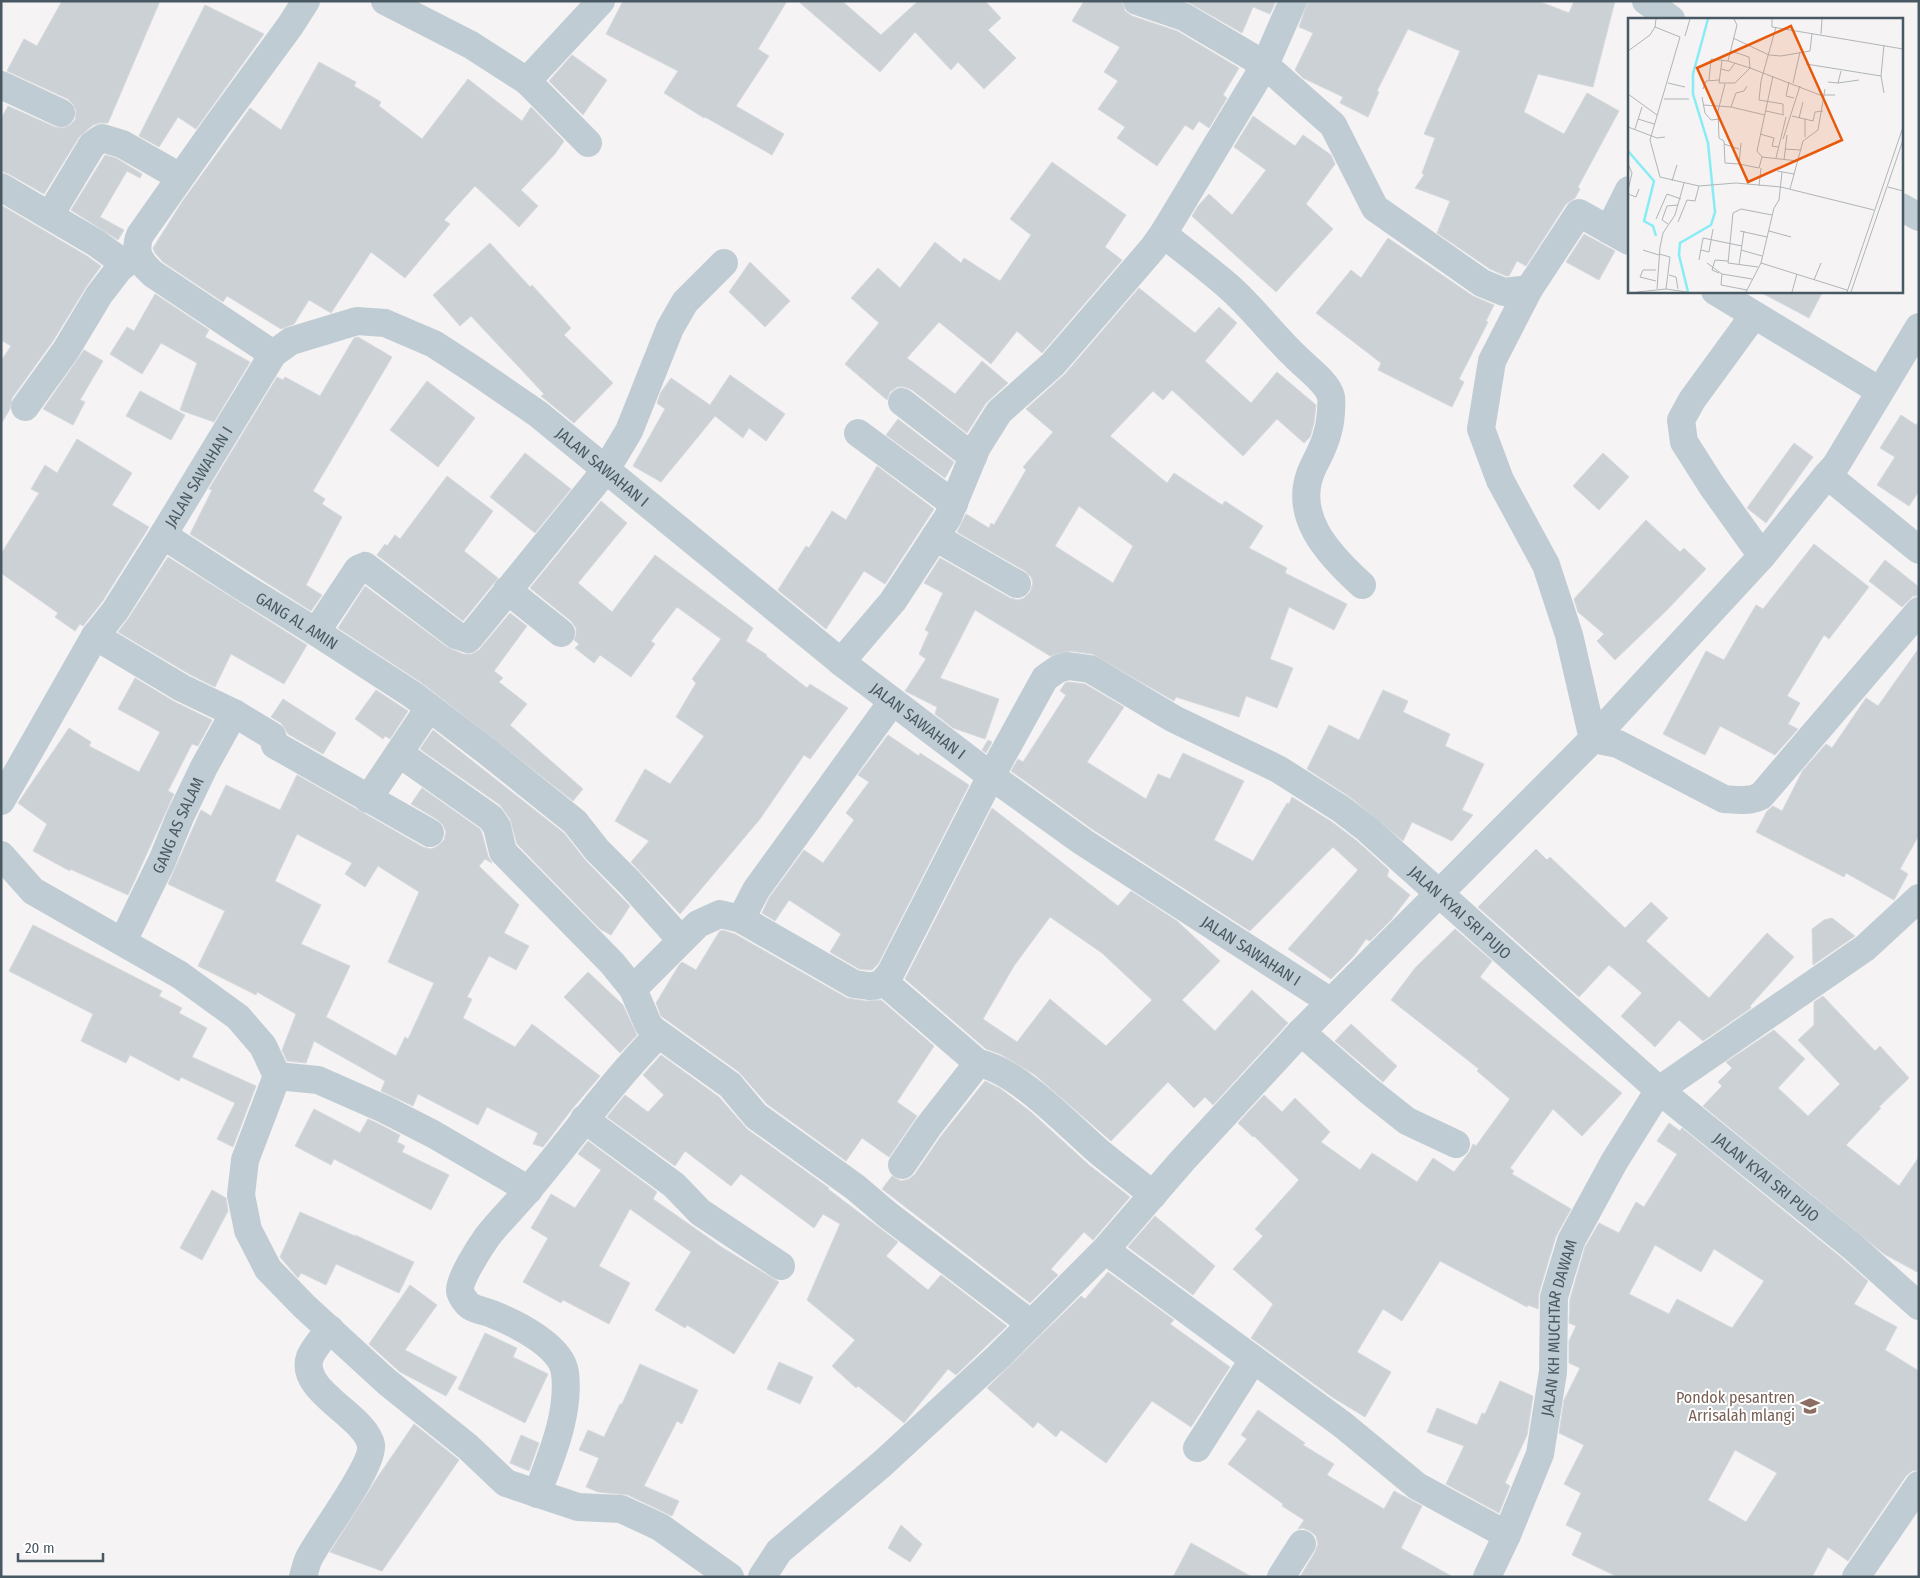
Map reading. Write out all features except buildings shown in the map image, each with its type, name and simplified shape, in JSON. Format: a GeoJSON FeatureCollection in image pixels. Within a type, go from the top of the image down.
{"type":"FeatureCollection","features":[{"type":"Feature","properties":{"kind":"street"},"geometry":{"type":"LineString","coordinates":[[25,407],[66,350],[99,295],[119,269],[131,259],[140,235],[180,177],[290,26],[306,1]]}},
{"type":"Feature","properties":{"kind":"street"},"geometry":{"type":"LineString","coordinates":[[385,1],[471,45],[527,81],[588,143]]}},
{"type":"Feature","properties":{"kind":"street"},"geometry":{"type":"LineString","coordinates":[[527,81],[601,1]]}},
{"type":"Feature","properties":{"kind":"street"},"geometry":{"type":"LineString","coordinates":[[1137,1],[1184,17],[1265,65],[1333,125],[1375,208],[1482,283],[1504,292],[1529,289]]}},
{"type":"Feature","properties":{"kind":"street"},"geometry":{"type":"LineString","coordinates":[[841,662],[893,601],[935,537],[954,504],[977,447],[999,412],[1053,364],[1163,234],[1265,65],[1293,1]]}},
{"type":"Feature","properties":{"kind":"street"},"geometry":{"type":"LineString","coordinates":[[1646,1],[1670,18]]}},
{"type":"Feature","properties":{"kind":"street"},"geometry":{"type":"LineString","coordinates":[[1,85],[61,113]]}},
{"type":"Feature","properties":{"kind":"street"},"geometry":{"type":"LineString","coordinates":[[50,215],[92,145],[102,138],[122,144],[180,177]]}},
{"type":"Feature","properties":{"kind":"street"},"geometry":{"type":"LineString","coordinates":[[1,187],[96,243],[142,263],[153,274],[273,354]]}},
{"type":"Feature","properties":{"kind":"street"},"geometry":{"type":"LineString","coordinates":[[1593,739],[1569,635],[1546,565],[1500,480],[1481,429],[1492,361],[1529,289],[1579,213],[1619,235],[1628,194]]}},
{"type":"Feature","properties":{"kind":"street"},"geometry":{"type":"LineString","coordinates":[[1902,208],[1919,217]]}},
{"type":"Feature","properties":{"kind":"street"},"geometry":{"type":"LineString","coordinates":[[1163,234],[1229,287],[1293,355],[1328,388],[1332,398],[1330,426],[1324,448],[1307,483],[1306,502],[1314,529],[1324,546],[1335,561],[1362,585]]}},
{"type":"Feature","properties":{"kind":"street"},"geometry":{"type":"LineString","coordinates":[[316,632],[358,569],[365,566],[456,635],[468,639],[605,471],[629,432],[670,328],[685,302],[724,263]]}},
{"type":"Feature","properties":{"kind":"street"},"geometry":{"type":"LineString","coordinates":[[1722,293],[1754,315],[1880,391]]}},
{"type":"Feature","properties":{"kind":"street"},"geometry":{"type":"LineString","coordinates":[[1754,315],[1692,400],[1681,420],[1684,442],[1762,556]]}},
{"type":"Feature","properties":{"kind":"street","name":"JALAN SAWAHAN I"},"geometry":{"type":"LineString","coordinates":[[1,801],[95,636],[115,611],[163,535],[273,354],[291,341],[324,330],[357,321],[385,323],[434,344],[538,414],[605,471],[626,486],[841,662],[991,776],[1083,842],[1331,1002]]}},
{"type":"Feature","properties":{"kind":"street"},"geometry":{"type":"LineString","coordinates":[[762,1577],[779,1551],[882,1464],[999,1356],[1105,1250],[1260,1075],[1301,1032],[1593,739],[1762,556],[1836,465],[1919,327]]}},
{"type":"Feature","properties":{"kind":"street"},"geometry":{"type":"LineString","coordinates":[[902,402],[973,457]]}},
{"type":"Feature","properties":{"kind":"street"},"geometry":{"type":"LineString","coordinates":[[858,433],[954,504]]}},
{"type":"Feature","properties":{"kind":"street"},"geometry":{"type":"LineString","coordinates":[[1827,475],[1919,550]]}},
{"type":"Feature","properties":{"kind":"street","name":"GANG AL AMIN"},"geometry":{"type":"LineString","coordinates":[[163,535],[413,696],[575,822],[597,850],[630,882],[680,940]]}},
{"type":"Feature","properties":{"kind":"street"},"geometry":{"type":"LineString","coordinates":[[935,537],[1017,584]]}},
{"type":"Feature","properties":{"kind":"street"},"geometry":{"type":"LineString","coordinates":[[507,590],[561,633]]}},
{"type":"Feature","properties":{"kind":"street"},"geometry":{"type":"LineString","coordinates":[[1593,739],[1618,744],[1724,799],[1754,799],[1761,796],[1919,611]]}},
{"type":"Feature","properties":{"kind":"street"},"geometry":{"type":"LineString","coordinates":[[95,636],[182,688],[234,713],[272,736],[275,745],[430,833]]}},
{"type":"Feature","properties":{"kind":"street","name":"JALAN KYAI SRI PUJO"},"geometry":{"type":"LineString","coordinates":[[884,982],[891,972],[991,776],[1045,678],[1058,669],[1068,666],[1090,669],[1174,719],[1278,769],[1341,809],[1366,829],[1659,1090],[1853,1246],[1919,1306]]}},
{"type":"Feature","properties":{"kind":"street"},"geometry":{"type":"LineString","coordinates":[[741,919],[756,890],[892,702]]}},
{"type":"Feature","properties":{"kind":"street"},"geometry":{"type":"LineString","coordinates":[[368,799],[429,708]]}},
{"type":"Feature","properties":{"kind":"street","name":"GANG AS SALAM"},"geometry":{"type":"LineString","coordinates":[[123,941],[162,861],[180,817],[204,767],[234,713]]}},
{"type":"Feature","properties":{"kind":"street"},"geometry":{"type":"LineString","coordinates":[[399,753],[491,818],[497,827],[503,852],[612,963],[634,989],[648,1024],[658,1034],[730,1085],[756,1116],[855,1187],[888,1215],[1030,1324]]}},
{"type":"Feature","properties":{"kind":"street"},"geometry":{"type":"LineString","coordinates":[[1,856],[33,891],[180,975],[238,1017],[263,1046],[277,1076],[245,1160],[241,1195],[248,1230],[268,1269],[304,1306],[386,1382],[468,1447],[506,1483],[578,1507],[621,1509],[660,1527],[730,1577]]}},
{"type":"Feature","properties":{"kind":"street"},"geometry":{"type":"LineString","coordinates":[[1659,1090],[1865,948],[1919,898]]}},
{"type":"Feature","properties":{"kind":"street"},"geometry":{"type":"LineString","coordinates":[[634,989],[680,940],[698,924],[720,914],[741,919],[854,984],[874,987],[884,982],[978,1063],[991,1065],[1001,1070],[1052,1109],[1098,1151],[1153,1195]]}},
{"type":"Feature","properties":{"kind":"street"},"geometry":{"type":"LineString","coordinates":[[1301,1032],[1369,1091],[1407,1120],[1456,1144]]}},
{"type":"Feature","properties":{"kind":"street"},"geometry":{"type":"LineString","coordinates":[[537,1494],[559,1437],[564,1409],[566,1372],[558,1355],[544,1341],[493,1314],[471,1307],[464,1300],[460,1290],[464,1277],[487,1237],[529,1190],[631,1062],[658,1034]]}},
{"type":"Feature","properties":{"kind":"street"},"geometry":{"type":"LineString","coordinates":[[902,1165],[928,1127],[978,1063]]}},
{"type":"Feature","properties":{"kind":"street"},"geometry":{"type":"LineString","coordinates":[[277,1076],[318,1080],[384,1109],[433,1134],[529,1190]]}},
{"type":"Feature","properties":{"kind":"street","name":"JALAN KH MUCHTAR DAWAM"},"geometry":{"type":"LineString","coordinates":[[1487,1577],[1540,1454],[1553,1372],[1554,1297],[1571,1240],[1614,1162],[1659,1090]]}},
{"type":"Feature","properties":{"kind":"street"},"geometry":{"type":"LineString","coordinates":[[584,1119],[674,1185],[700,1212],[781,1266]]}},
{"type":"Feature","properties":{"kind":"street"},"geometry":{"type":"LineString","coordinates":[[1105,1250],[1343,1425],[1417,1486],[1507,1534]]}},
{"type":"Feature","properties":{"kind":"street"},"geometry":{"type":"LineString","coordinates":[[303,1577],[308,1559],[357,1481],[369,1457],[371,1445],[366,1433],[318,1387],[309,1371],[310,1357],[330,1329]]}},
{"type":"Feature","properties":{"kind":"street"},"geometry":{"type":"LineString","coordinates":[[1197,1448],[1253,1360]]}},
{"type":"Feature","properties":{"kind":"street"},"geometry":{"type":"LineString","coordinates":[[1856,1577],[1919,1485]]}},
{"type":"Feature","properties":{"kind":"street"},"geometry":{"type":"LineString","coordinates":[[1281,1577],[1302,1544]]}},
{"type":"Feature","properties":{"kind":"place","name":"Pondok pesantren Arrisalah mlangi"},"geometry":{"type":"Point","coordinates":[1810,1406]}}]}
